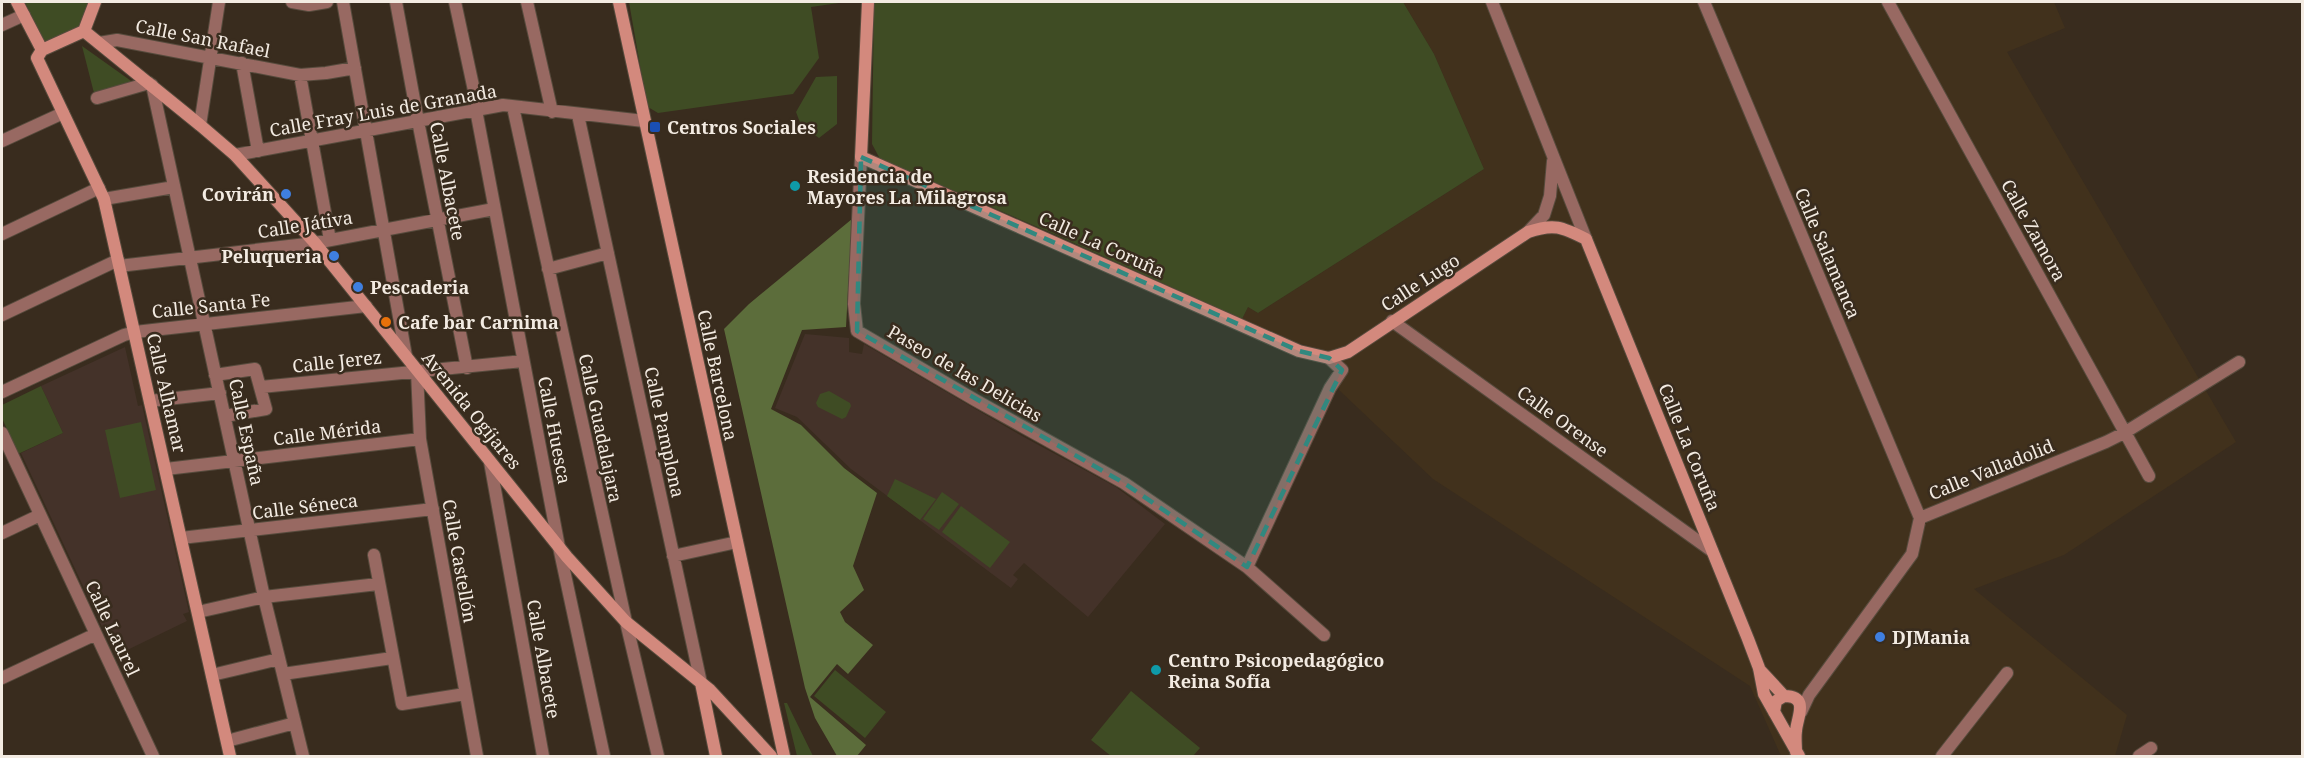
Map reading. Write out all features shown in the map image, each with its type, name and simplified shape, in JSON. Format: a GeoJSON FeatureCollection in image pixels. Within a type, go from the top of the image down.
{"type":"FeatureCollection","features":[{"type":"Feature","properties":{"kind":"street"},"geometry":{"type":"LineString","coordinates":[[17,2],[42,50],[84,32],[94,2]]}},
{"type":"Feature","properties":{"kind":"street"},"geometry":{"type":"LineString","coordinates":[[200,124],[219,2]]}},
{"type":"Feature","properties":{"kind":"street"},"geometry":{"type":"LineString","coordinates":[[292,2],[309,5],[327,2]]}},
{"type":"Feature","properties":{"kind":"street"},"geometry":{"type":"LineString","coordinates":[[343,2],[406,356]]}},
{"type":"Feature","properties":{"kind":"street","name":"Calle Albacete"},"geometry":{"type":"LineString","coordinates":[[396,2],[467,368]]}},
{"type":"Feature","properties":{"kind":"street","name":"Calle Huesca"},"geometry":{"type":"LineString","coordinates":[[455,2],[559,547],[604,756]]}},
{"type":"Feature","properties":{"kind":"street"},"geometry":{"type":"LineString","coordinates":[[527,2],[552,112]]}},
{"type":"Feature","properties":{"kind":"street","name":"Calle Barcelona"},"geometry":{"type":"LineString","coordinates":[[619,2],[784,756]]}},
{"type":"Feature","properties":{"kind":"street","name":"Paseo de las Delicias"},"geometry":{"type":"LineString","coordinates":[[868,2],[854,304],[857,331],[1124,483],[1247,567],[1324,634]]}},
{"type":"Feature","properties":{"kind":"street","name":"Calle La Coruña"},"geometry":{"type":"LineString","coordinates":[[1492,2],[1759,668],[1764,694],[1798,755]]}},
{"type":"Feature","properties":{"kind":"street","name":"Calle Salamanca"},"geometry":{"type":"LineString","coordinates":[[1704,2],[1920,518]]}},
{"type":"Feature","properties":{"kind":"street","name":"Calle Zamora"},"geometry":{"type":"LineString","coordinates":[[1888,2],[2149,476]]}},
{"type":"Feature","properties":{"kind":"street"},"geometry":{"type":"LineString","coordinates":[[2,25],[24,15]]}},
{"type":"Feature","properties":{"kind":"street","name":"Avenida Ogíjares"},"geometry":{"type":"LineString","coordinates":[[84,32],[200,124],[235,155],[315,243],[559,547],[626,622],[710,690],[771,756]]}},
{"type":"Feature","properties":{"kind":"street","name":"Calle San Rafael"},"geometry":{"type":"LineString","coordinates":[[99,43],[117,40],[300,75],[355,68]]}},
{"type":"Feature","properties":{"kind":"street","name":"Calle Alhamar"},"geometry":{"type":"LineString","coordinates":[[42,50],[37,58],[102,194],[230,756]]}},
{"type":"Feature","properties":{"kind":"street"},"geometry":{"type":"LineString","coordinates":[[242,63],[258,151]]}},
{"type":"Feature","properties":{"kind":"street"},"geometry":{"type":"LineString","coordinates":[[300,75],[330,240]]}},
{"type":"Feature","properties":{"kind":"street"},"geometry":{"type":"LineString","coordinates":[[97,98],[150,84]]}},
{"type":"Feature","properties":{"kind":"street","name":"Calle España"},"geometry":{"type":"LineString","coordinates":[[150,84],[264,597],[303,756]]}},
{"type":"Feature","properties":{"kind":"street"},"geometry":{"type":"LineString","coordinates":[[158,115],[176,105]]}},
{"type":"Feature","properties":{"kind":"street","name":"Calle Fray Luis de Granada"},"geometry":{"type":"LineString","coordinates":[[235,155],[503,105],[644,121]]}},
{"type":"Feature","properties":{"kind":"street","name":"Calle Guadalajara"},"geometry":{"type":"LineString","coordinates":[[513,107],[626,622],[658,756]]}},
{"type":"Feature","properties":{"kind":"street"},"geometry":{"type":"LineString","coordinates":[[2,141],[63,113]]}},
{"type":"Feature","properties":{"kind":"street","name":"Calle Pamplona"},"geometry":{"type":"LineString","coordinates":[[578,115],[716,756]]}},
{"type":"Feature","properties":{"kind":"street","name":"Calle La Coruña"},"geometry":{"type":"LineString","coordinates":[[861,157],[1299,351],[1329,358]]}},
{"type":"Feature","properties":{"kind":"street","name":"Calle La Coruña"},"geometry":{"type":"LineString","coordinates":[[1528,232],[1544,215],[1550,196],[1553,157]]}},
{"type":"Feature","properties":{"kind":"street"},"geometry":{"type":"LineString","coordinates":[[2,234],[102,194],[174,187]]}},
{"type":"Feature","properties":{"kind":"street","name":"Calle Játiva"},"geometry":{"type":"LineString","coordinates":[[2,315],[119,263],[189,258],[315,243],[494,209]]}},
{"type":"Feature","properties":{"kind":"street"},"geometry":{"type":"LineString","coordinates":[[1528,232],[1547,226],[1567,229],[1586,239]]}},
{"type":"Feature","properties":{"kind":"street","name":"Calle Lugo"},"geometry":{"type":"LineString","coordinates":[[1329,358],[1347,352],[1528,232]]}},
{"type":"Feature","properties":{"kind":"street"},"geometry":{"type":"LineString","coordinates":[[548,269],[608,253]]}},
{"type":"Feature","properties":{"kind":"street","name":"Calle Santa Fe"},"geometry":{"type":"LineString","coordinates":[[2,392],[135,332],[366,306]]}},
{"type":"Feature","properties":{"kind":"street","name":"Calle Orense"},"geometry":{"type":"LineString","coordinates":[[1392,321],[1712,550]]}},
{"type":"Feature","properties":{"kind":"street"},"geometry":{"type":"LineString","coordinates":[[1247,567],[1330,388],[1342,370],[1329,358]]}},
{"type":"Feature","properties":{"kind":"street","name":"Calle Jerez"},"geometry":{"type":"LineString","coordinates":[[261,387],[523,361]]}},
{"type":"Feature","properties":{"kind":"street","name":"Calle Valladolid"},"geometry":{"type":"LineString","coordinates":[[1800,714],[1822,676],[1912,554],[1920,518],[2124,433],[2239,362]]}},
{"type":"Feature","properties":{"kind":"street"},"geometry":{"type":"LineString","coordinates":[[216,375],[255,369],[266,409],[225,416]]}},
{"type":"Feature","properties":{"kind":"street","name":"Calle Castellón"},"geometry":{"type":"LineString","coordinates":[[417,371],[420,439],[477,756]]}},
{"type":"Feature","properties":{"kind":"street"},"geometry":{"type":"LineString","coordinates":[[150,401],[220,393]]}},
{"type":"Feature","properties":{"kind":"street","name":"Calle Laurel"},"geometry":{"type":"LineString","coordinates":[[2,434],[153,756]]}},
{"type":"Feature","properties":{"kind":"street","name":"Calle Mérida"},"geometry":{"type":"LineString","coordinates":[[166,469],[420,439]]}},
{"type":"Feature","properties":{"kind":"street","name":"Calle Albacete"},"geometry":{"type":"LineString","coordinates":[[490,462],[543,756]]}},
{"type":"Feature","properties":{"kind":"street","name":"Calle Séneca"},"geometry":{"type":"LineString","coordinates":[[181,538],[433,509]]}},
{"type":"Feature","properties":{"kind":"street"},"geometry":{"type":"LineString","coordinates":[[2,533],[40,515]]}},
{"type":"Feature","properties":{"kind":"street"},"geometry":{"type":"LineString","coordinates":[[673,556],[737,542]]}},
{"type":"Feature","properties":{"kind":"street"},"geometry":{"type":"LineString","coordinates":[[374,555],[402,705],[465,693]]}},
{"type":"Feature","properties":{"kind":"street"},"geometry":{"type":"LineString","coordinates":[[198,612],[264,597],[378,584]]}},
{"type":"Feature","properties":{"kind":"street"},"geometry":{"type":"LineString","coordinates":[[2,678],[96,634]]}},
{"type":"Feature","properties":{"kind":"street"},"geometry":{"type":"LineString","coordinates":[[212,675],[279,658]]}},
{"type":"Feature","properties":{"kind":"street"},"geometry":{"type":"LineString","coordinates":[[283,674],[392,658]]}},
{"type":"Feature","properties":{"kind":"street","name":"Calle La Coruña"},"geometry":{"type":"LineString","coordinates":[[1759,668],[1786,696]]}},
{"type":"Feature","properties":{"kind":"street"},"geometry":{"type":"LineString","coordinates":[[1942,756],[2007,673]]}},
{"type":"Feature","properties":{"kind":"street","name":"Calle Valladolid"},"geometry":{"type":"LineString","coordinates":[[1786,696],[1804,690],[1822,676]]}},
{"type":"Feature","properties":{"kind":"street"},"geometry":{"type":"LineString","coordinates":[[1798,755],[1796,730],[1800,714],[1797,700],[1786,696],[1776,701],[1775,714],[1783,722],[1788,723],[1800,714]]}},
{"type":"Feature","properties":{"kind":"street"},"geometry":{"type":"LineString","coordinates":[[227,741],[295,723]]}},
{"type":"Feature","properties":{"kind":"street"},"geometry":{"type":"LineString","coordinates":[[2139,756],[2151,748]]}},
{"type":"Feature","properties":{"kind":"highlighted area"},"geometry":{"type":"Polygon","coordinates":[[[861,157],[1244,327],[1299,351],[1329,358],[1342,370],[1247,567],[1124,483],[857,331],[861,157]]]}},
{"type":"Feature","properties":{"kind":"shaded area"},"geometry":{"type":"Polygon","coordinates":[[[1403,2],[2054,2],[2065,28],[2007,52],[2236,442],[2064,555],[1974,589],[2127,715],[2115,756],[1781,756],[1750,686],[1433,479],[1339,390],[1327,351],[1298,343],[1242,319],[1248,307],[1258,313],[1484,169],[1434,54],[1403,2]]]}},
{"type":"Feature","properties":{"kind":"shaded area"},"geometry":{"type":"Polygon","coordinates":[[[805,334],[849,338],[849,352],[862,354],[864,344],[1020,435],[1116,487],[1165,524],[1088,617],[1024,563],[1013,575],[1018,579],[1011,588],[851,469],[797,417],[775,408],[805,334]]]}},
{"type":"Feature","properties":{"kind":"shaded area"},"geometry":{"type":"Polygon","coordinates":[[[125,347],[138,406],[142,405],[189,612],[183,614],[187,621],[119,654],[115,646],[112,648],[21,453],[63,433],[41,386],[125,347]]]}},
{"type":"Feature","properties":{"kind":"green space"},"geometry":{"type":"Polygon","coordinates":[[[25,2],[90,2],[81,26],[44,42],[25,2]]]}},
{"type":"Feature","properties":{"kind":"green space"},"geometry":{"type":"Polygon","coordinates":[[[629,2],[846,2],[811,7],[819,58],[793,94],[658,113],[648,107],[646,100],[629,2]]]}},
{"type":"Feature","properties":{"kind":"green space"},"geometry":{"type":"Polygon","coordinates":[[[874,2],[1403,2],[1434,54],[1484,169],[1258,313],[1248,307],[1242,319],[880,159],[872,144],[874,2]]]}},
{"type":"Feature","properties":{"kind":"green space"},"geometry":{"type":"Polygon","coordinates":[[[82,46],[134,83],[94,93],[82,46]]]}},
{"type":"Feature","properties":{"kind":"green space"},"geometry":{"type":"Polygon","coordinates":[[[837,76],[837,124],[819,138],[801,125],[796,112],[816,77],[837,76]]]}},
{"type":"Feature","properties":{"kind":"green space"},"geometry":{"type":"Polygon","coordinates":[[[852,219],[846,327],[802,330],[771,409],[801,425],[844,468],[877,493],[853,566],[864,590],[840,612],[845,622],[873,645],[848,674],[837,664],[810,697],[866,745],[857,756],[837,756],[815,718],[805,688],[724,329],[749,304],[852,219]]]}},
{"type":"Feature","properties":{"kind":"green space"},"geometry":{"type":"Polygon","coordinates":[[[41,386],[63,433],[18,454],[2,418],[2,405],[41,386]]]}},
{"type":"Feature","properties":{"kind":"green space"},"geometry":{"type":"Polygon","coordinates":[[[829,391],[850,403],[846,417],[842,419],[818,407],[816,403],[820,394],[829,391]]]}},
{"type":"Feature","properties":{"kind":"green space"},"geometry":{"type":"Polygon","coordinates":[[[141,422],[156,490],[120,498],[105,430],[141,422]]]}},
{"type":"Feature","properties":{"kind":"green space"},"geometry":{"type":"Polygon","coordinates":[[[895,479],[936,499],[920,520],[887,496],[895,479]]]}},
{"type":"Feature","properties":{"kind":"green space"},"geometry":{"type":"Polygon","coordinates":[[[942,492],[959,504],[939,530],[923,519],[942,492]]]}},
{"type":"Feature","properties":{"kind":"green space"},"geometry":{"type":"Polygon","coordinates":[[[961,506],[1010,542],[990,568],[942,532],[961,506]]]}},
{"type":"Feature","properties":{"kind":"green space"},"geometry":{"type":"Polygon","coordinates":[[[835,670],[886,712],[865,738],[814,696],[835,670]]]}},
{"type":"Feature","properties":{"kind":"green space"},"geometry":{"type":"Polygon","coordinates":[[[1131,691],[1200,748],[1193,756],[1111,756],[1091,740],[1131,691]]]}},
{"type":"Feature","properties":{"kind":"green space"},"geometry":{"type":"Polygon","coordinates":[[[784,703],[787,703],[813,756],[797,756],[784,703]]]}},
{"type":"Feature","properties":{"kind":"place","name":"Centros Sociales"},"geometry":{"type":"Point","coordinates":[655,127]}},
{"type":"Feature","properties":{"kind":"place","name":"Residencia de Mayores La Milagrosa"},"geometry":{"type":"Point","coordinates":[795,186]}},
{"type":"Feature","properties":{"kind":"place","name":"Covirán"},"geometry":{"type":"Point","coordinates":[286,194]}},
{"type":"Feature","properties":{"kind":"place","name":"Peluqueria"},"geometry":{"type":"Point","coordinates":[334,256]}},
{"type":"Feature","properties":{"kind":"place","name":"Pescaderia"},"geometry":{"type":"Point","coordinates":[358,287]}},
{"type":"Feature","properties":{"kind":"place","name":"Cafe bar Carnima"},"geometry":{"type":"Point","coordinates":[386,322]}},
{"type":"Feature","properties":{"kind":"place","name":"DJMania"},"geometry":{"type":"Point","coordinates":[1880,637]}},
{"type":"Feature","properties":{"kind":"place","name":"Centro Psicopedagógico Reina Sofía"},"geometry":{"type":"Point","coordinates":[1156,670]}}]}
